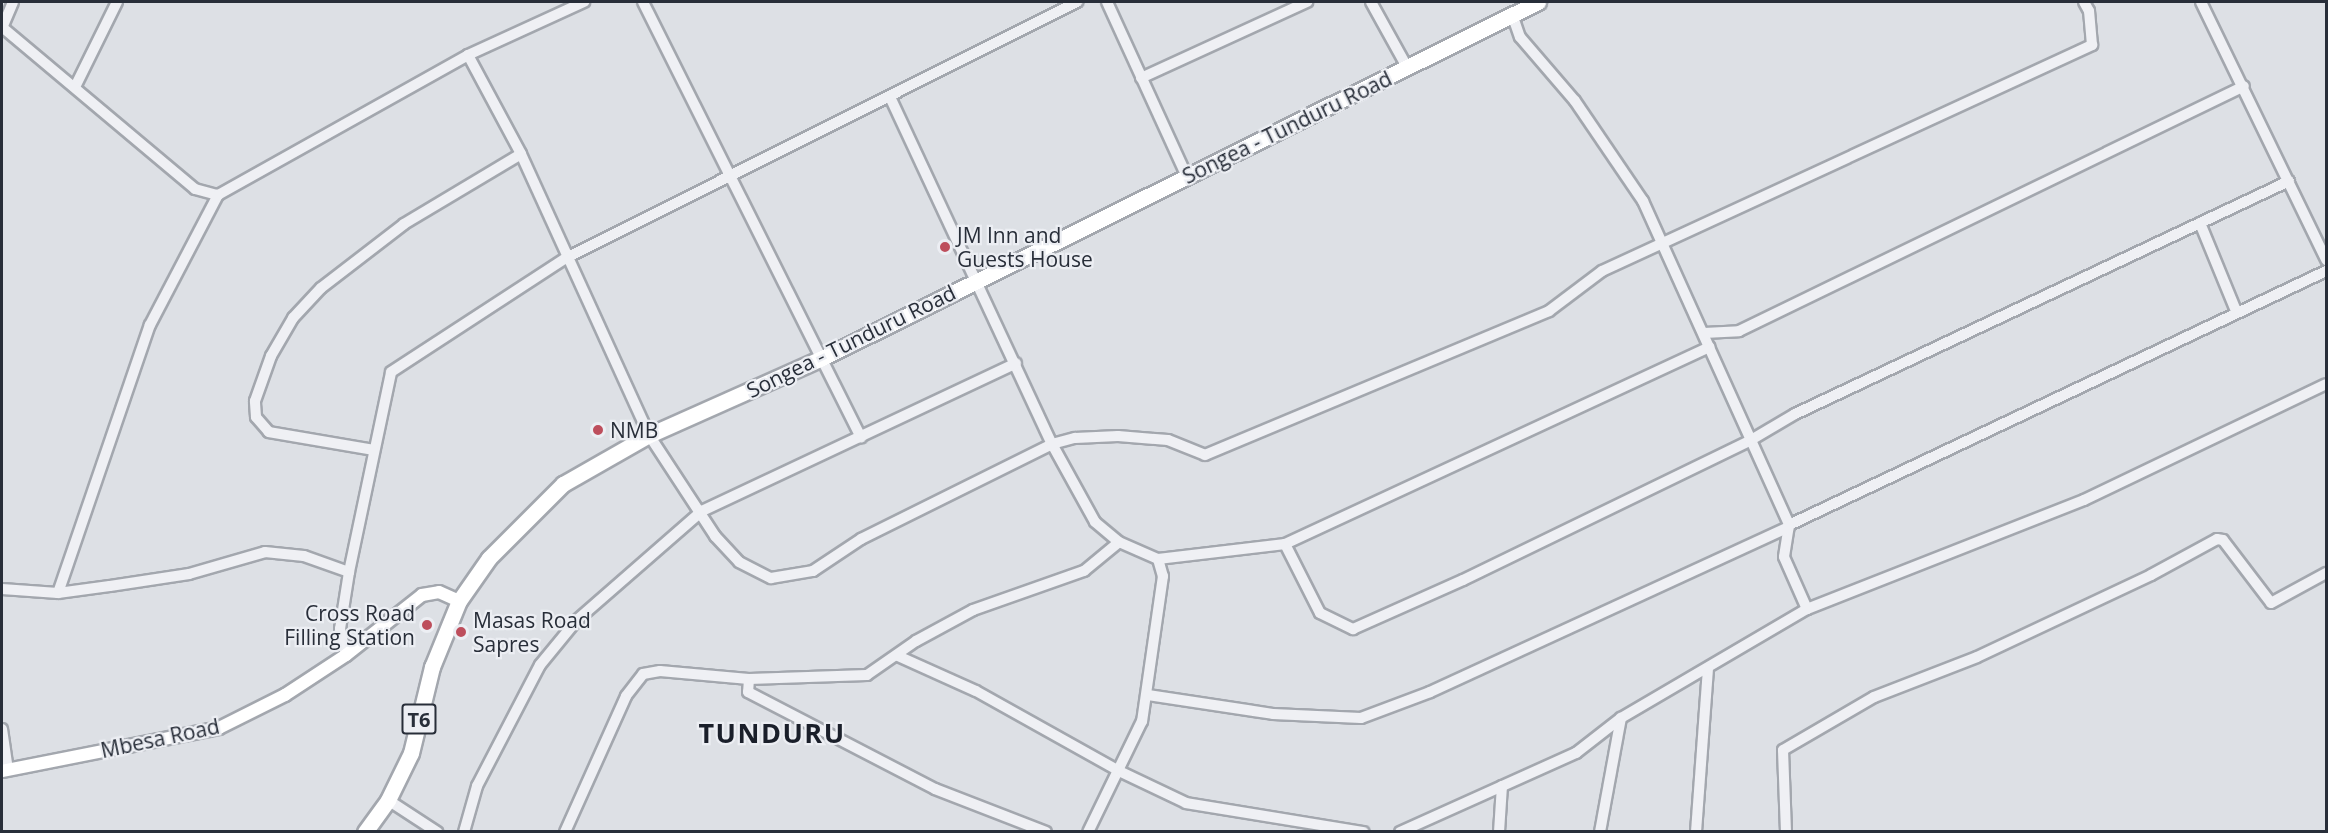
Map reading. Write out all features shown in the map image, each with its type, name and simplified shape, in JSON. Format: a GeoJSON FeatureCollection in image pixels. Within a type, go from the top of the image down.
{"type":"FeatureCollection","features":[{"type":"Feature","properties":{"kind":"highway","name":"Songea - Tunduru Road"},"geometry":{"type":"LineString","coordinates":[[459,601],[489,558],[563,484],[649,435],[820,358],[1538,2]]}},
{"type":"Feature","properties":{"kind":"highway","name":"T6"},"geometry":{"type":"LineString","coordinates":[[365,831],[388,800],[411,753],[432,667],[459,601]]}},
{"type":"Feature","properties":{"kind":"main road","name":"Mbesa Road"},"geometry":{"type":"LineString","coordinates":[[5,771],[219,728],[285,695],[346,655],[422,595],[439,592],[459,601]]}},
{"type":"Feature","properties":{"kind":"street"},"geometry":{"type":"LineString","coordinates":[[13,2],[2,27],[195,189],[218,195]]}},
{"type":"Feature","properties":{"kind":"street"},"geometry":{"type":"LineString","coordinates":[[75,87],[117,2]]}},
{"type":"Feature","properties":{"kind":"street"},"geometry":{"type":"LineString","coordinates":[[58,593],[150,325],[218,195],[468,55],[584,2]]}},
{"type":"Feature","properties":{"kind":"street"},"geometry":{"type":"LineString","coordinates":[[643,2],[861,438]]}},
{"type":"Feature","properties":{"kind":"street"},"geometry":{"type":"LineString","coordinates":[[346,655],[340,629],[349,572],[391,372],[566,258],[731,174],[890,98],[1077,2]]}},
{"type":"Feature","properties":{"kind":"street"},"geometry":{"type":"LineString","coordinates":[[1107,2],[1187,177]]}},
{"type":"Feature","properties":{"kind":"street"},"geometry":{"type":"LineString","coordinates":[[1141,78],[1307,2]]}},
{"type":"Feature","properties":{"kind":"street"},"geometry":{"type":"LineString","coordinates":[[1371,2],[1407,67]]}},
{"type":"Feature","properties":{"kind":"street"},"geometry":{"type":"LineString","coordinates":[[468,55],[521,154],[566,258],[649,435],[702,511],[715,536],[739,562],[771,578],[813,571],[861,539],[1052,444],[1075,438],[1158,439],[1205,455],[1549,311],[1602,271],[1663,245],[2092,45],[2089,11],[2084,2]]}},
{"type":"Feature","properties":{"kind":"street"},"geometry":{"type":"LineString","coordinates":[[2201,2],[2244,86],[2326,260]]}},
{"type":"Feature","properties":{"kind":"street"},"geometry":{"type":"LineString","coordinates":[[1513,16],[1521,37],[1575,101],[1643,201],[1789,526],[1784,557],[1807,609]]}},
{"type":"Feature","properties":{"kind":"street"},"geometry":{"type":"LineString","coordinates":[[1704,333],[1739,331],[2244,86]]}},
{"type":"Feature","properties":{"kind":"street"},"geometry":{"type":"LineString","coordinates":[[890,98],[1052,444],[1095,522],[1119,542],[1158,559],[1285,544],[1710,347]]}},
{"type":"Feature","properties":{"kind":"street"},"geometry":{"type":"LineString","coordinates":[[374,450],[269,432],[256,417],[255,401],[271,356],[293,318],[321,288],[404,224],[521,154]]}},
{"type":"Feature","properties":{"kind":"street"},"geometry":{"type":"LineString","coordinates":[[1285,544],[1320,613],[1353,629],[1751,440],[1795,414],[2289,180]]}},
{"type":"Feature","properties":{"kind":"street"},"geometry":{"type":"LineString","coordinates":[[2200,223],[2237,313]]}},
{"type":"Feature","properties":{"kind":"street"},"geometry":{"type":"LineString","coordinates":[[1148,695],[1273,714],[1361,718],[1430,692],[1789,526],[2326,271]]}},
{"type":"Feature","properties":{"kind":"street"},"geometry":{"type":"LineString","coordinates":[[464,831],[477,786],[540,665],[578,620],[702,511],[1016,363]]}},
{"type":"Feature","properties":{"kind":"street"},"geometry":{"type":"LineString","coordinates":[[1400,831],[1576,753],[1621,718],[1807,609],[2084,500],[2326,384]]}},
{"type":"Feature","properties":{"kind":"street"},"geometry":{"type":"LineString","coordinates":[[1786,831],[1783,750],[1874,697],[1977,657],[2151,575],[2217,539],[2223,540],[2271,603],[2326,573]]}},
{"type":"Feature","properties":{"kind":"street"},"geometry":{"type":"LineString","coordinates":[[565,831],[626,696],[643,674],[660,671],[749,679],[867,675],[898,656],[916,641],[973,610],[1084,571],[1119,542]]}},
{"type":"Feature","properties":{"kind":"street"},"geometry":{"type":"LineString","coordinates":[[2,589],[58,593],[189,574],[265,552],[304,556],[349,572]]}},
{"type":"Feature","properties":{"kind":"street"},"geometry":{"type":"LineString","coordinates":[[1088,831],[1142,722],[1162,594],[1158,559]]}},
{"type":"Feature","properties":{"kind":"street"},"geometry":{"type":"LineString","coordinates":[[898,656],[976,691],[1119,771],[1186,803],[1364,831]]}},
{"type":"Feature","properties":{"kind":"street"},"geometry":{"type":"LineString","coordinates":[[1696,831],[1708,668]]}},
{"type":"Feature","properties":{"kind":"street"},"geometry":{"type":"LineString","coordinates":[[749,679],[748,692],[935,789],[1046,831]]}},
{"type":"Feature","properties":{"kind":"street"},"geometry":{"type":"LineString","coordinates":[[1600,831],[1621,718]]}},
{"type":"Feature","properties":{"kind":"street"},"geometry":{"type":"LineString","coordinates":[[2,729],[5,771]]}},
{"type":"Feature","properties":{"kind":"street"},"geometry":{"type":"LineString","coordinates":[[1499,831],[1502,786]]}},
{"type":"Feature","properties":{"kind":"street"},"geometry":{"type":"LineString","coordinates":[[388,800],[437,831]]}},
{"type":"Feature","properties":{"kind":"place","name":"JM Inn and Guests House"},"geometry":{"type":"Point","coordinates":[945,247]}},
{"type":"Feature","properties":{"kind":"place","name":"NMB"},"geometry":{"type":"Point","coordinates":[598,430]}},
{"type":"Feature","properties":{"kind":"place","name":"Cross Road Filling Station"},"geometry":{"type":"Point","coordinates":[427,625]}},
{"type":"Feature","properties":{"kind":"place","name":"Masas Road Sapres"},"geometry":{"type":"Point","coordinates":[461,632]}},
{"type":"Feature","properties":{"kind":"district","name":"TUNDURU"},"geometry":{"type":"Point","coordinates":[772,733]}}]}
